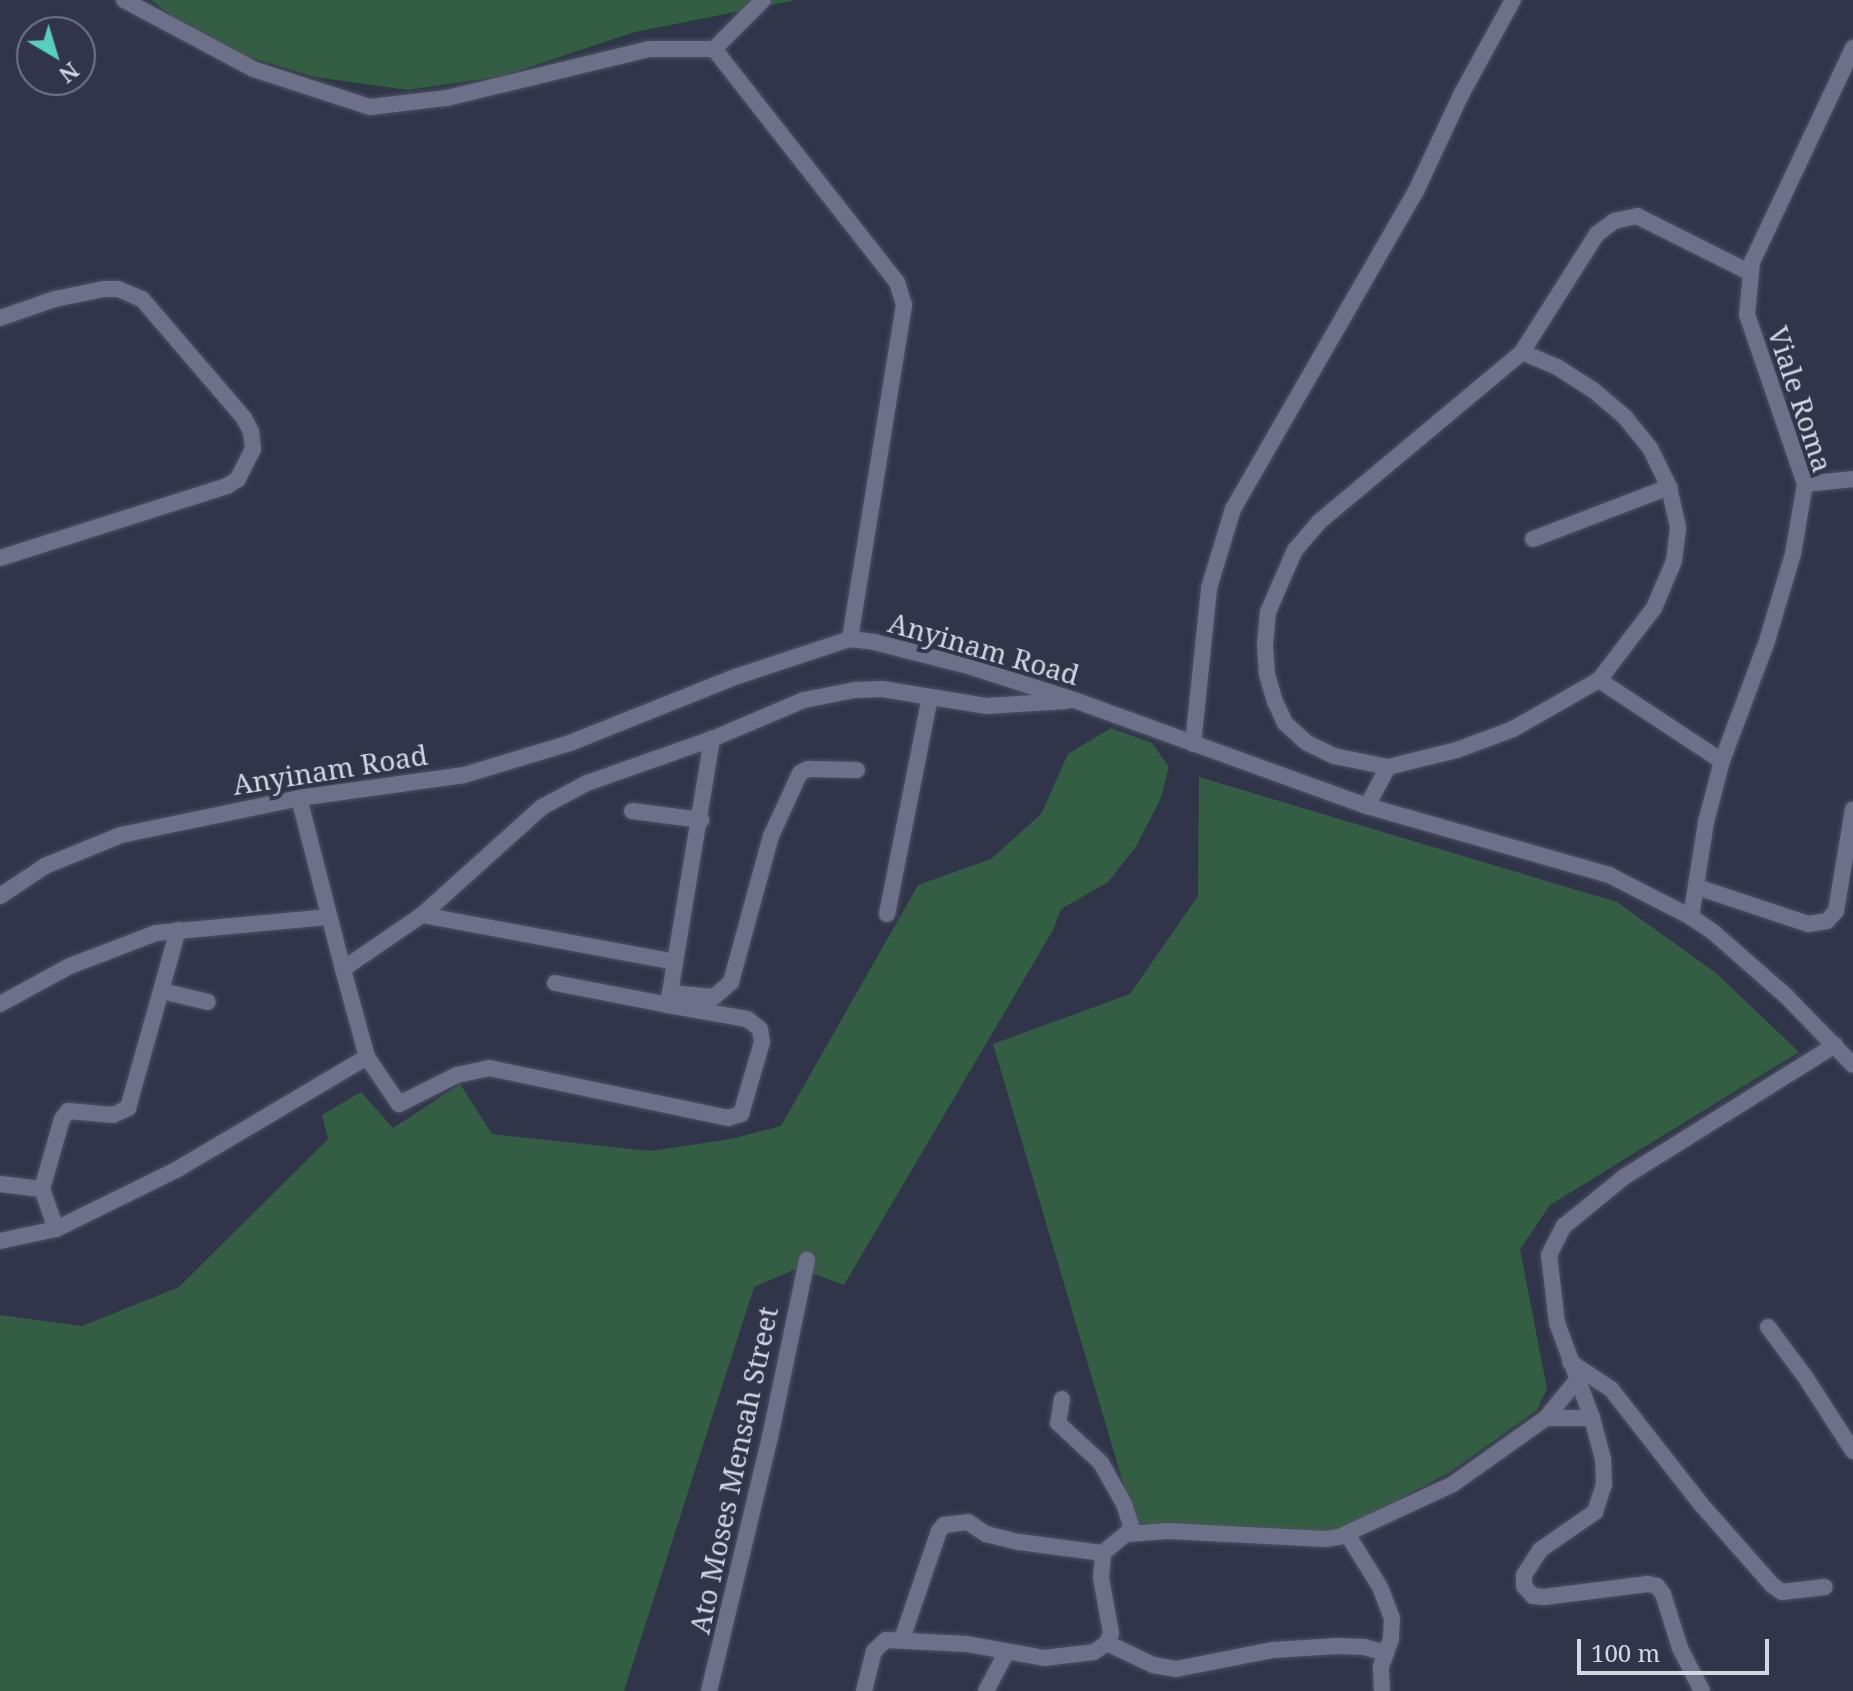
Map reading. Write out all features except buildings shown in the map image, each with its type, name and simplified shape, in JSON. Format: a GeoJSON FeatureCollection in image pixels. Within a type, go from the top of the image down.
{"type":"FeatureCollection","features":[{"type":"Feature","properties":{"kind":"street"},"geometry":{"type":"LineString","coordinates":[[124,0],[253,69],[370,107],[447,98],[649,49],[714,49],[763,0]]}},
{"type":"Feature","properties":{"kind":"street"},"geometry":{"type":"LineString","coordinates":[[1193,744],[1209,588],[1233,509],[1416,191],[1462,93],[1513,0]]}},
{"type":"Feature","properties":{"kind":"street","name":"Viale Roma"},"geometry":{"type":"LineString","coordinates":[[1691,917],[1706,822],[1722,761],[1793,554],[1805,484],[1754,343],[1747,315],[1752,262],[1853,48]]}},
{"type":"Feature","properties":{"kind":"street"},"geometry":{"type":"LineString","coordinates":[[714,49],[897,282],[904,305],[850,639]]}},
{"type":"Feature","properties":{"kind":"street"},"geometry":{"type":"LineString","coordinates":[[1522,352],[1557,367],[1625,417],[1650,448],[1669,487],[1678,527],[1674,561],[1654,608],[1599,680],[1513,729],[1457,750],[1388,767],[1334,756],[1307,743],[1285,723],[1267,674],[1265,645],[1268,612],[1295,550],[1319,522],[1522,352],[1597,234],[1614,221],[1637,216],[1751,273]]}},
{"type":"Feature","properties":{"kind":"street"},"geometry":{"type":"LineString","coordinates":[[0,318],[55,299],[104,289],[118,289],[142,299],[244,418],[251,432],[253,449],[238,479],[227,486],[0,558]]}},
{"type":"Feature","properties":{"kind":"street"},"geometry":{"type":"LineString","coordinates":[[1805,484],[1853,479]]}},
{"type":"Feature","properties":{"kind":"street"},"geometry":{"type":"LineString","coordinates":[[1533,539],[1669,487]]}},
{"type":"Feature","properties":{"kind":"street","name":"Anyinam Road"},"geometry":{"type":"LineString","coordinates":[[0,896],[45,866],[121,835],[299,798],[464,775],[570,743],[735,677],[850,639],[932,656],[1074,700],[1367,806],[1595,870],[1691,917],[1738,951],[1853,1065]]}},
{"type":"Feature","properties":{"kind":"street"},"geometry":{"type":"LineString","coordinates":[[1599,680],[1722,761]]}},
{"type":"Feature","properties":{"kind":"street"},"geometry":{"type":"LineString","coordinates":[[343,969],[422,915],[542,807],[587,783],[712,739],[804,700],[855,690],[1001,707],[1074,700]]}},
{"type":"Feature","properties":{"kind":"street"},"geometry":{"type":"LineString","coordinates":[[887,914],[930,697]]}},
{"type":"Feature","properties":{"kind":"street"},"geometry":{"type":"LineString","coordinates":[[669,999],[712,739]]}},
{"type":"Feature","properties":{"kind":"street"},"geometry":{"type":"LineString","coordinates":[[1367,806],[1388,767]]}},
{"type":"Feature","properties":{"kind":"street"},"geometry":{"type":"LineString","coordinates":[[669,999],[714,997],[731,982],[771,836],[800,773],[808,769],[857,770]]}},
{"type":"Feature","properties":{"kind":"street"},"geometry":{"type":"LineString","coordinates":[[299,798],[327,917],[367,1057],[399,1104],[457,1075],[489,1068],[728,1118],[736,1117],[744,1108],[759,1055],[760,1029],[747,1019],[669,999],[555,983]]}},
{"type":"Feature","properties":{"kind":"street"},"geometry":{"type":"LineString","coordinates":[[1697,887],[1808,924],[1827,921],[1836,911],[1853,809]]}},
{"type":"Feature","properties":{"kind":"street"},"geometry":{"type":"LineString","coordinates":[[632,811],[701,820]]}},
{"type":"Feature","properties":{"kind":"street"},"geometry":{"type":"LineString","coordinates":[[422,915],[675,962]]}},
{"type":"Feature","properties":{"kind":"street"},"geometry":{"type":"LineString","coordinates":[[0,1004],[106,951],[156,933],[327,917]]}},
{"type":"Feature","properties":{"kind":"street"},"geometry":{"type":"LineString","coordinates":[[56,1229],[42,1189],[64,1114],[75,1110],[113,1115],[128,1108],[178,930]]}},
{"type":"Feature","properties":{"kind":"street"},"geometry":{"type":"LineString","coordinates":[[162,991],[208,1002]]}},
{"type":"Feature","properties":{"kind":"street"},"geometry":{"type":"LineString","coordinates":[[1702,1691],[1680,1648],[1663,1594],[1657,1586],[1648,1584],[1544,1597],[1533,1596],[1524,1586],[1524,1575],[1540,1550],[1588,1520],[1599,1505],[1604,1475],[1592,1418],[1557,1323],[1548,1264],[1551,1244],[1564,1226],[1624,1177],[1835,1045]]}},
{"type":"Feature","properties":{"kind":"street"},"geometry":{"type":"LineString","coordinates":[[0,1241],[56,1229],[176,1170],[367,1057]]}},
{"type":"Feature","properties":{"kind":"street"},"geometry":{"type":"LineString","coordinates":[[0,1184],[42,1189]]}},
{"type":"Feature","properties":{"kind":"street","name":"Ato Moses Mensah Street"},"geometry":{"type":"LineString","coordinates":[[709,1691],[770,1437],[807,1260]]}},
{"type":"Feature","properties":{"kind":"street"},"geometry":{"type":"LineString","coordinates":[[1768,1327],[1806,1378],[1853,1451]]}},
{"type":"Feature","properties":{"kind":"street"},"geometry":{"type":"LineString","coordinates":[[1570,1362],[1611,1389],[1700,1503],[1772,1585],[1782,1592],[1825,1587]]}},
{"type":"Feature","properties":{"kind":"street"},"geometry":{"type":"LineString","coordinates":[[864,1691],[874,1651],[886,1640],[967,1644],[1044,1658],[1094,1652],[1107,1643],[1111,1624],[1101,1578],[1103,1553],[1116,1540],[1133,1532],[1326,1539],[1347,1534],[1453,1484],[1546,1418],[1577,1380]]}},
{"type":"Feature","properties":{"kind":"street"},"geometry":{"type":"LineString","coordinates":[[1062,1399],[1057,1419],[1060,1426],[1092,1451],[1101,1463],[1124,1504],[1133,1532]]}},
{"type":"Feature","properties":{"kind":"street"},"geometry":{"type":"LineString","coordinates":[[1546,1418],[1592,1418]]}},
{"type":"Feature","properties":{"kind":"street"},"geometry":{"type":"LineString","coordinates":[[902,1639],[939,1531],[944,1525],[968,1522],[986,1534],[1019,1542],[1103,1553]]}},
{"type":"Feature","properties":{"kind":"street"},"geometry":{"type":"LineString","coordinates":[[1347,1534],[1371,1572],[1390,1611],[1393,1630],[1381,1667],[1382,1691]]}},
{"type":"Feature","properties":{"kind":"street"},"geometry":{"type":"LineString","coordinates":[[1107,1643],[1153,1665],[1176,1669],[1273,1650],[1359,1646],[1386,1653]]}},
{"type":"Feature","properties":{"kind":"street"},"geometry":{"type":"LineString","coordinates":[[986,1691],[1006,1653]]}},
{"type":"Feature","properties":{"kind":"green space"},"geometry":{"type":"Polygon","coordinates":[[[151,0],[796,0],[635,32],[502,76],[408,90],[315,77],[210,45],[151,0]]]}},
{"type":"Feature","properties":{"kind":"green space"},"geometry":{"type":"Polygon","coordinates":[[[1111,728],[1152,743],[1169,767],[1160,800],[1135,848],[1108,882],[1061,909],[1053,930],[844,1285],[798,1268],[754,1287],[624,1691],[0,1691],[0,1315],[82,1326],[179,1287],[328,1139],[322,1115],[361,1092],[393,1128],[460,1084],[492,1134],[650,1151],[731,1139],[781,1126],[918,885],[991,859],[1041,814],[1068,754],[1111,728]]]}},
{"type":"Feature","properties":{"kind":"green space"},"geometry":{"type":"Polygon","coordinates":[[[1199,777],[1617,902],[1716,973],[1799,1052],[1550,1205],[1520,1249],[1547,1389],[1537,1410],[1450,1472],[1334,1534],[1135,1523],[993,1044],[1130,994],[1198,896],[1199,777]]]}}]}
